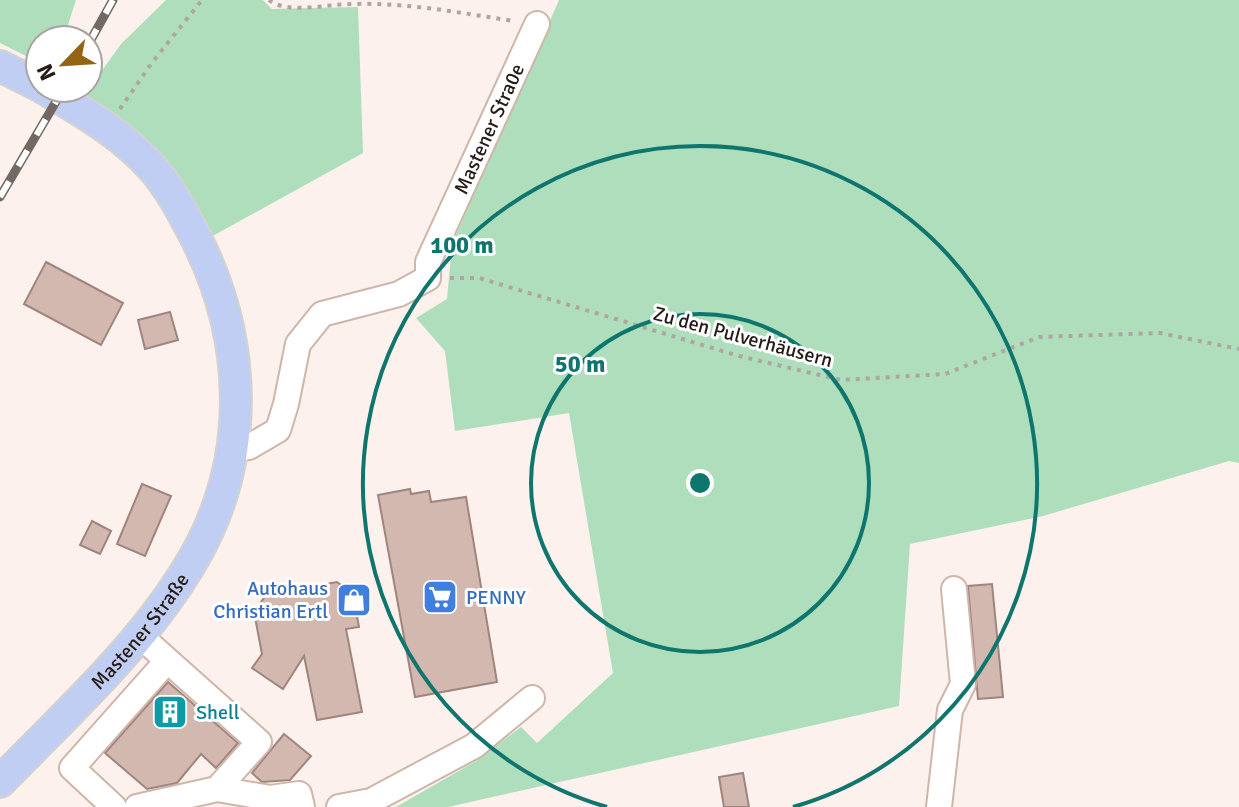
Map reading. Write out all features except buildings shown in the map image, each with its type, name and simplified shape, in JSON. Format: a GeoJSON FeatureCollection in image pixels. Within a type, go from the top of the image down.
{"type":"FeatureCollection","features":[{"type":"Feature","properties":{"kind":"main road","name":"Mastener Straße"},"geometry":{"type":"LineString","coordinates":[[0,66],[24,78]]}},
{"type":"Feature","properties":{"kind":"main road","name":"Mastener Straße"},"geometry":{"type":"LineString","coordinates":[[0,782],[139,635],[173,591],[216,513],[231,450],[236,408],[236,372],[230,331],[215,280],[188,222],[170,192],[146,162],[107,127],[70,104]]}},
{"type":"Feature","properties":{"kind":"street","name":"Mastener Stra0e"},"geometry":{"type":"LineString","coordinates":[[428,278],[428,262],[537,24]]}},
{"type":"Feature","properties":{"kind":"street"},"geometry":{"type":"LineString","coordinates":[[231,450],[249,447],[278,430],[298,344],[322,314],[399,294],[428,278]]}},
{"type":"Feature","properties":{"kind":"street"},"geometry":{"type":"LineString","coordinates":[[939,807],[950,710],[963,684],[954,589]]}},
{"type":"Feature","properties":{"kind":"street"},"geometry":{"type":"LineString","coordinates":[[139,635],[259,742],[217,789]]}},
{"type":"Feature","properties":{"kind":"street"},"geometry":{"type":"LineString","coordinates":[[114,807],[72,768],[167,661]]}},
{"type":"Feature","properties":{"kind":"street"},"geometry":{"type":"LineString","coordinates":[[339,807],[371,801],[474,746],[532,698]]}},
{"type":"Feature","properties":{"kind":"street"},"geometry":{"type":"LineString","coordinates":[[137,807],[217,789],[270,798],[299,794],[302,807]]}},
{"type":"Feature","properties":{"kind":"path"},"geometry":{"type":"LineString","coordinates":[[107,127],[151,64],[202,0]]}},
{"type":"Feature","properties":{"kind":"path"},"geometry":{"type":"LineString","coordinates":[[269,0],[275,6],[316,7],[372,2],[537,24]]}},
{"type":"Feature","properties":{"kind":"path","name":"Zu den Pulverhäusern"},"geometry":{"type":"LineString","coordinates":[[428,278],[479,278],[739,356],[841,380],[945,374],[1039,337],[1160,333],[1239,349]]}},
{"type":"Feature","properties":{"kind":"green space"},"geometry":{"type":"Polygon","coordinates":[[[0,0],[76,0],[68,24],[24,24],[24,55],[0,43],[0,0]]]}},
{"type":"Feature","properties":{"kind":"green space"},"geometry":{"type":"Polygon","coordinates":[[[166,0],[263,0],[272,9],[358,7],[363,153],[209,238],[118,120],[98,104],[104,104],[104,68],[121,44],[166,0]]]}},
{"type":"Feature","properties":{"kind":"green space"},"geometry":{"type":"Polygon","coordinates":[[[559,0],[1239,0],[1239,463],[1229,461],[1043,516],[910,544],[899,706],[448,807],[396,807],[476,761],[521,727],[537,743],[613,673],[569,413],[455,431],[445,351],[416,318],[447,299],[452,244],[559,0]]]}},
{"type":"Feature","properties":{"kind":"railway"},"geometry":{"type":"LineString","coordinates":[[100,24],[113,0]]}},
{"type":"Feature","properties":{"kind":"railway"},"geometry":{"type":"LineString","coordinates":[[0,197],[55,104]]}},
{"type":"Feature","properties":{"kind":"place","name":"PENNY"},"geometry":{"type":"Point","coordinates":[440,597]}},
{"type":"Feature","properties":{"kind":"place","name":"Autohaus Christian Ertl"},"geometry":{"type":"Point","coordinates":[354,600]}},
{"type":"Feature","properties":{"kind":"place","name":"Shell"},"geometry":{"type":"Point","coordinates":[170,712]}}]}
